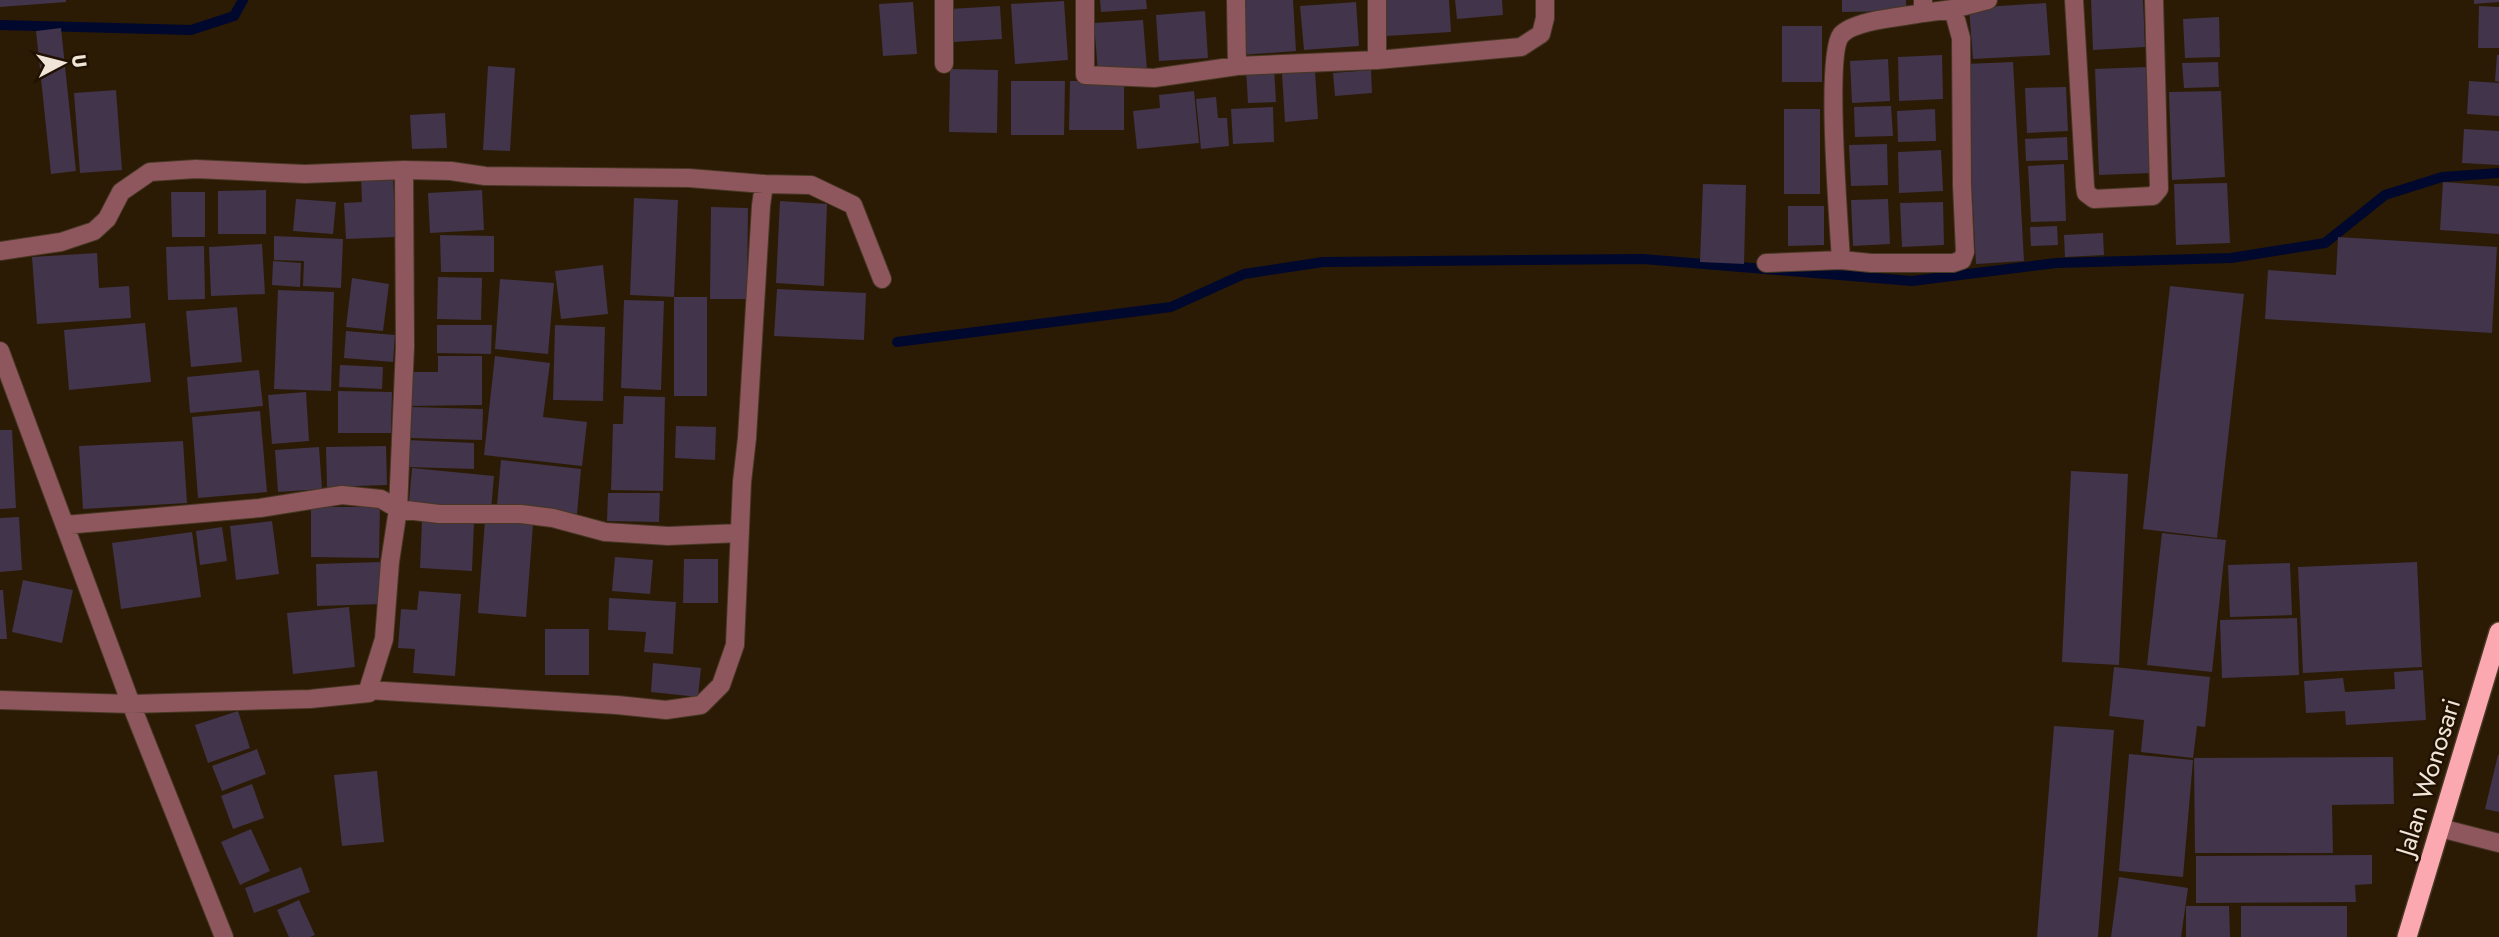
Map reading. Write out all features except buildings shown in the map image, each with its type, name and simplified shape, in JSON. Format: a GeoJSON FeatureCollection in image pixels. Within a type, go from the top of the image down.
{"type":"FeatureCollection","features":[{"type":"Feature","properties":{"kind":"highway","name":"Jalan Wonosari"},"geometry":{"type":"LineString","coordinates":[[2407,937],[2499,632]]}},
{"type":"Feature","properties":{"kind":"street"},"geometry":{"type":"LineString","coordinates":[[944,0],[944,64]]}},
{"type":"Feature","properties":{"kind":"street"},"geometry":{"type":"LineString","coordinates":[[1085,0],[1085,75],[1154,78],[1237,66],[1377,60],[1521,47],[1541,34],[1545,18],[1545,0]]}},
{"type":"Feature","properties":{"kind":"street"},"geometry":{"type":"LineString","coordinates":[[1236,0],[1237,66]]}},
{"type":"Feature","properties":{"kind":"street"},"geometry":{"type":"LineString","coordinates":[[1377,0],[1377,60]]}},
{"type":"Feature","properties":{"kind":"street"},"geometry":{"type":"LineString","coordinates":[[1841,260],[1834,60],[1840,36],[1854,26],[1923,6],[1953,9],[1989,0]]}},
{"type":"Feature","properties":{"kind":"street"},"geometry":{"type":"LineString","coordinates":[[2074,0],[2085,186],[2086,193],[2094,199],[2152,196],[2159,188],[2154,0]]}},
{"type":"Feature","properties":{"kind":"street"},"geometry":{"type":"LineString","coordinates":[[1766,263],[1841,260],[1871,263],[1953,263],[1962,260],[1965,252],[1961,38],[1953,9]]}},
{"type":"Feature","properties":{"kind":"street"},"geometry":{"type":"LineString","coordinates":[[0,251],[61,242],[94,231],[107,219],[121,192],[150,172],[196,169],[306,174],[404,170],[451,171],[485,176],[689,178],[811,185],[853,205],[882,279]]}},
{"type":"Feature","properties":{"kind":"street"},"geometry":{"type":"LineString","coordinates":[[0,701],[131,704],[310,699],[369,693],[384,639],[390,562],[398,509],[405,346],[404,170]]}},
{"type":"Feature","properties":{"kind":"street"},"geometry":{"type":"LineString","coordinates":[[368,690],[666,710],[701,705],[722,685],[735,645],[764,184]]}},
{"type":"Feature","properties":{"kind":"street"},"geometry":{"type":"LineString","coordinates":[[0,351],[131,704],[224,937]]}},
{"type":"Feature","properties":{"kind":"street"},"geometry":{"type":"LineString","coordinates":[[65,525],[260,508],[342,495],[381,499],[398,509],[439,514],[521,514],[553,518],[605,532],[668,536],[740,533]]}},
{"type":"Feature","properties":{"kind":"street"},"geometry":{"type":"LineString","coordinates":[[2440,828],[2499,843]]}},
{"type":"Feature","properties":{"kind":"waterway"},"geometry":{"type":"LineString","coordinates":[[0,25],[191,30],[234,16],[243,0]]}},
{"type":"Feature","properties":{"kind":"waterway"},"geometry":{"type":"LineString","coordinates":[[897,342],[1171,307],[1244,274],[1323,262],[1643,259],[1912,281],[2056,263],[2231,258],[2325,243],[2385,195],[2442,177],[2499,173]]}}]}
